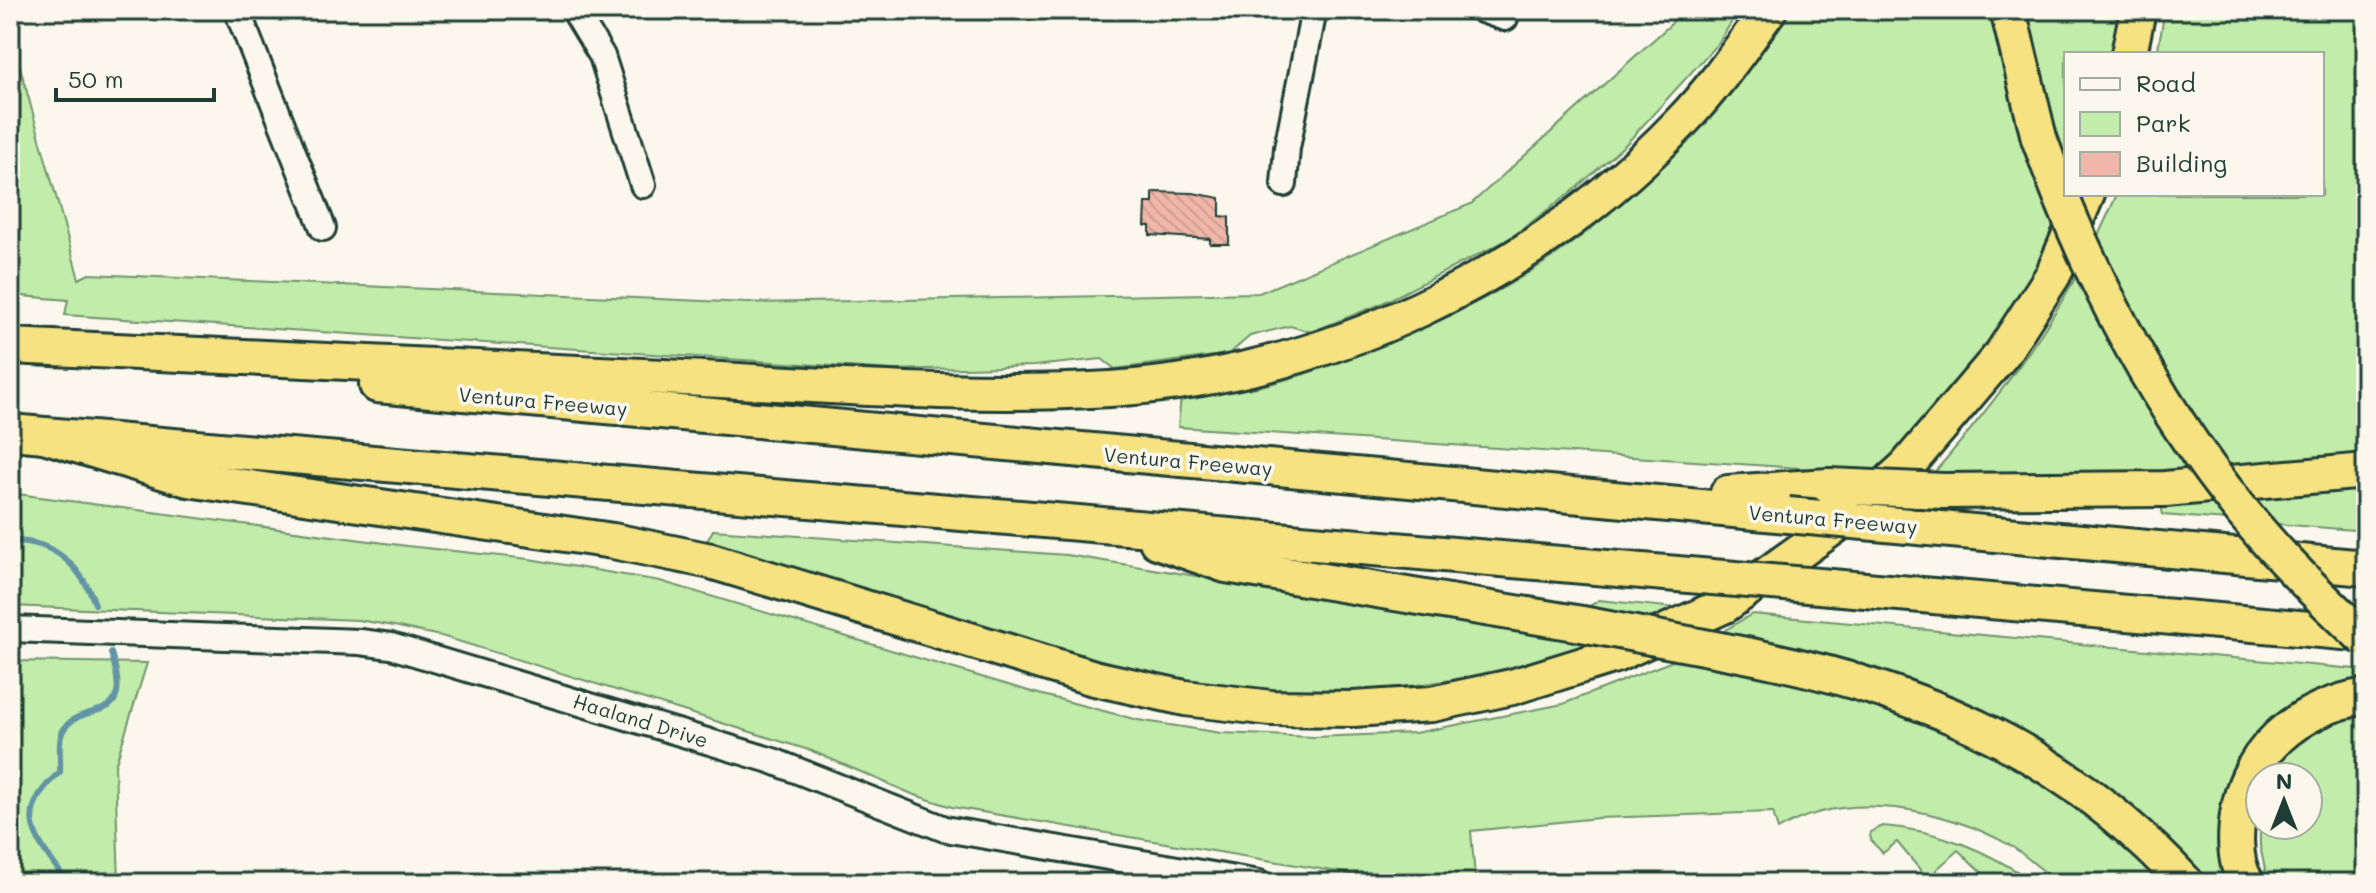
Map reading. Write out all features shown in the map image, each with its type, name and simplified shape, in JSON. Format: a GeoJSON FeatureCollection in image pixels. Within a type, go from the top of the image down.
{"type":"FeatureCollection","features":[{"type":"Feature","properties":{"kind":"highway"},"geometry":{"type":"LineString","coordinates":[[10,348],[940,390],[1111,389],[1207,376],[1293,357],[1378,329],[1454,294],[1524,253],[1610,190],[1682,121],[1728,67],[1769,10]]}},
{"type":"Feature","properties":{"kind":"highway"},"geometry":{"type":"LineString","coordinates":[[2008,10],[2039,138],[2065,211],[2160,391],[2205,460],[2262,535],[2366,637]]}},
{"type":"Feature","properties":{"kind":"highway"},"geometry":{"type":"LineString","coordinates":[[2129,52],[2138,10]]}},
{"type":"Feature","properties":{"kind":"highway"},"geometry":{"type":"LineString","coordinates":[[44,435],[188,479],[613,541],[711,561],[1094,678],[1185,698],[1271,708],[1353,709],[1432,704],[1512,687],[1615,655],[1712,611],[1864,505],[1906,467],[2002,354],[2053,275],[2086,196]]}},
{"type":"Feature","properties":{"kind":"highway","name":"Ventura Freeway"},"geometry":{"type":"LineString","coordinates":[[10,348],[1620,501],[2366,568]]}},
{"type":"Feature","properties":{"kind":"highway"},"geometry":{"type":"LineString","coordinates":[[10,432],[1112,524],[2366,637]]}},
{"type":"Feature","properties":{"kind":"highway"},"geometry":{"type":"LineString","coordinates":[[1620,501],[1829,486],[1944,491],[2165,489],[2366,471]]}},
{"type":"Feature","properties":{"kind":"highway"},"geometry":{"type":"LineString","coordinates":[[1112,524],[1226,565],[1582,624],[1864,681],[1959,717],[2010,744],[2078,788],[2136,835],[2186,883]]}},
{"type":"Feature","properties":{"kind":"highway"},"geometry":{"type":"LineString","coordinates":[[2247,883],[2235,844],[2238,809],[2246,781],[2265,748],[2310,712],[2336,701],[2366,696]]}},
{"type":"Feature","properties":{"kind":"street"},"geometry":{"type":"LineString","coordinates":[[237,10],[323,228]]}},
{"type":"Feature","properties":{"kind":"street"},"geometry":{"type":"LineString","coordinates":[[574,10],[602,56],[643,185]]}},
{"type":"Feature","properties":{"kind":"street"},"geometry":{"type":"LineString","coordinates":[[1284,184],[1287,148],[1314,10]]}},
{"type":"Feature","properties":{"kind":"street","name":"Haaland Drive"},"geometry":{"type":"LineString","coordinates":[[10,629],[360,642],[391,646],[773,761],[945,829],[1259,883]]}},
{"type":"Feature","properties":{"kind":"green space"},"geometry":{"type":"Polygon","coordinates":[[[1681,10],[1739,10],[1719,42],[1627,143],[1574,190],[1509,239],[1381,304],[1311,332],[1290,326],[1250,336],[1229,354],[1115,369],[1102,359],[1034,366],[893,370],[65,315],[68,300],[10,295],[10,31],[79,279],[89,274],[749,303],[1259,293],[1471,204],[1671,24],[1681,10]]]}},
{"type":"Feature","properties":{"kind":"green space"},"geometry":{"type":"Polygon","coordinates":[[[1788,10],[2125,10],[2116,52],[2064,52],[2064,196],[2071,196],[2039,268],[1992,340],[1939,412],[1877,473],[1178,427],[1181,396],[1237,391],[1317,370],[1437,320],[1525,275],[1612,211],[1651,175],[1689,136],[1788,10]]]}},
{"type":"Feature","properties":{"kind":"green space"},"geometry":{"type":"Polygon","coordinates":[[[2165,10],[2366,10],[2366,453],[2088,477],[1932,475],[1986,410],[2036,342],[2080,270],[2116,196],[2324,196],[2324,52],[2157,52],[2165,10]]]}},
{"type":"Feature","properties":{"kind":"green space"},"geometry":{"type":"Polygon","coordinates":[[[2366,484],[2366,531],[2163,515],[2160,499],[2366,484]]]}},
{"type":"Feature","properties":{"kind":"green space"},"geometry":{"type":"Polygon","coordinates":[[[10,493],[407,546],[529,559],[660,581],[1035,693],[1138,720],[1221,733],[1314,737],[1415,733],[1563,704],[1680,658],[1717,664],[1891,705],[2042,777],[2171,883],[2104,886],[2067,883],[2053,877],[2011,846],[1985,833],[1926,813],[1895,808],[1833,809],[1805,817],[1778,830],[1773,812],[1598,818],[1471,831],[1475,877],[1505,875],[1506,883],[1403,883],[952,807],[912,794],[812,751],[445,637],[394,626],[358,620],[10,606],[10,493]]]}},
{"type":"Feature","properties":{"kind":"green space"},"geometry":{"type":"Polygon","coordinates":[[[713,530],[1067,555],[1326,597],[1577,614],[1599,600],[1677,608],[1564,652],[1447,680],[1328,692],[1268,691],[1176,680],[1086,659],[707,541],[713,530]]]}},
{"type":"Feature","properties":{"kind":"green space"},"geometry":{"type":"Polygon","coordinates":[[[1752,614],[2366,670],[2366,690],[2272,731],[2265,761],[2244,761],[2246,841],[2236,883],[2210,883],[2162,835],[2083,775],[1714,637],[1752,614]]]}},
{"type":"Feature","properties":{"kind":"green space"},"geometry":{"type":"Polygon","coordinates":[[[10,661],[147,663],[115,766],[119,883],[10,883],[10,661]]]}},
{"type":"Feature","properties":{"kind":"green space"},"geometry":{"type":"Polygon","coordinates":[[[2366,712],[2366,883],[2268,883],[2260,841],[2324,841],[2324,761],[2282,761],[2311,734],[2337,721],[2366,712]]]}},
{"type":"Feature","properties":{"kind":"green space"},"geometry":{"type":"Polygon","coordinates":[[[1883,826],[1924,832],[1963,844],[2035,883],[1993,883],[1958,850],[1936,870],[1948,883],[1931,883],[1897,842],[1883,853],[1871,841],[1870,832],[1883,826]]]}},
{"type":"Feature","properties":{"kind":"building"},"geometry":{"type":"Polygon","coordinates":[[[1153,192],[1193,193],[1220,198],[1220,216],[1229,217],[1229,244],[1210,244],[1210,239],[1150,235],[1150,226],[1145,226],[1146,203],[1153,203],[1153,192]]]}},
{"type":"Feature","properties":{"kind":"waterway"},"geometry":{"type":"LineString","coordinates":[[10,541],[39,545],[63,557],[81,577],[95,604]]}},
{"type":"Feature","properties":{"kind":"waterway"},"geometry":{"type":"LineString","coordinates":[[68,883],[39,840],[32,815],[45,787],[60,772],[60,744],[64,729],[73,720],[112,703],[117,693],[111,653]]}}]}
